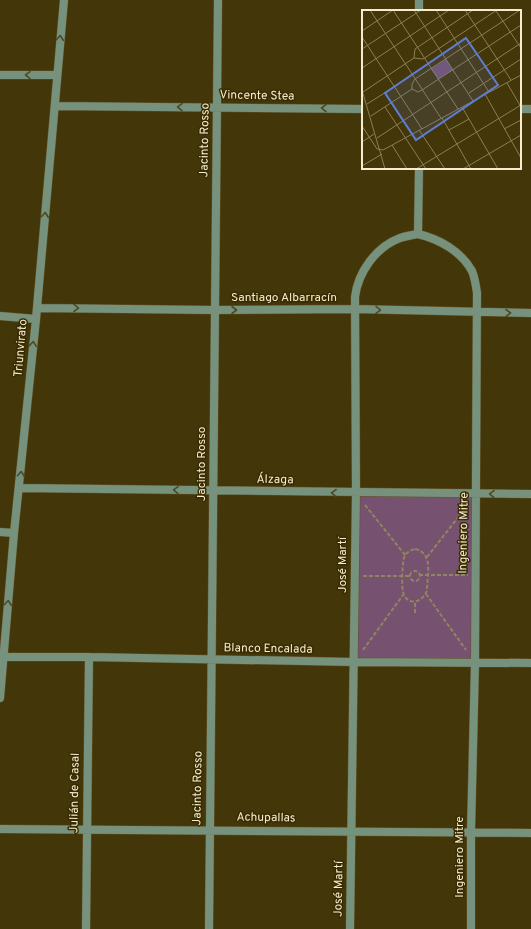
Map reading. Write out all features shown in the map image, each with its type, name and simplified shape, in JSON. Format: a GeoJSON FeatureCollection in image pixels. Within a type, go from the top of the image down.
{"type":"FeatureCollection","features":[{"type":"Feature","properties":{"kind":"street","name":"Triunvirato"},"geometry":{"type":"LineString","coordinates":[[0,698],[14,534],[20,488],[37,308],[64,0]]}},
{"type":"Feature","properties":{"kind":"street","name":"Jacinto Rosso"},"geometry":{"type":"LineString","coordinates":[[209,929],[218,0]]}},
{"type":"Feature","properties":{"kind":"street"},"geometry":{"type":"LineString","coordinates":[[0,75],[57,75]]}},
{"type":"Feature","properties":{"kind":"street","name":"Vincente Stea"},"geometry":{"type":"LineString","coordinates":[[55,106],[362,109]]}},
{"type":"Feature","properties":{"kind":"street"},"geometry":{"type":"LineString","coordinates":[[418,234],[419,169]]}},
{"type":"Feature","properties":{"kind":"street","name":"José Martí"},"geometry":{"type":"LineString","coordinates":[[350,929],[356,493],[354,310],[356,287],[366,265],[376,255],[400,238],[418,234]]}},
{"type":"Feature","properties":{"kind":"street","name":"Ingeniero Mitre"},"geometry":{"type":"LineString","coordinates":[[418,234],[429,237],[449,247],[465,262],[472,272],[477,293],[476,575],[471,832],[471,929]]}},
{"type":"Feature","properties":{"kind":"street","name":"Santiago Albarracín"},"geometry":{"type":"LineString","coordinates":[[37,308],[354,310],[531,313]]}},
{"type":"Feature","properties":{"kind":"street"},"geometry":{"type":"LineString","coordinates":[[0,316],[36,318]]}},
{"type":"Feature","properties":{"kind":"street","name":"Álzaga"},"geometry":{"type":"LineString","coordinates":[[20,488],[531,494]]}},
{"type":"Feature","properties":{"kind":"street"},"geometry":{"type":"LineString","coordinates":[[0,532],[14,534]]}},
{"type":"Feature","properties":{"kind":"street","name":"Blanco Encalada"},"geometry":{"type":"LineString","coordinates":[[4,657],[531,663]]}},
{"type":"Feature","properties":{"kind":"street","name":"Julián de Casal"},"geometry":{"type":"LineString","coordinates":[[86,929],[88,657]]}},
{"type":"Feature","properties":{"kind":"street","name":"Achupallas"},"geometry":{"type":"LineString","coordinates":[[0,829],[531,833]]}},
{"type":"Feature","properties":{"kind":"path"},"geometry":{"type":"LineString","coordinates":[[356,493],[405,555]]}},
{"type":"Feature","properties":{"kind":"path"},"geometry":{"type":"LineString","coordinates":[[466,650],[426,594],[427,557],[476,494]]}},
{"type":"Feature","properties":{"kind":"path"},"geometry":{"type":"LineString","coordinates":[[426,594],[420,600],[415,602],[409,600],[403,595],[402,591],[405,555],[411,550],[416,550],[423,552],[427,557]]}},
{"type":"Feature","properties":{"kind":"path"},"geometry":{"type":"LineString","coordinates":[[410,576],[412,572],[415,571],[418,572],[419,575],[476,575]]}},
{"type":"Feature","properties":{"kind":"path"},"geometry":{"type":"LineString","coordinates":[[410,576],[411,580],[414,581],[418,579],[419,575]]}},
{"type":"Feature","properties":{"kind":"path"},"geometry":{"type":"LineString","coordinates":[[355,576],[410,576]]}},
{"type":"Feature","properties":{"kind":"path"},"geometry":{"type":"LineString","coordinates":[[363,650],[403,595]]}},
{"type":"Feature","properties":{"kind":"path"},"geometry":{"type":"LineString","coordinates":[[415,602],[415,613]]}},
{"type":"Feature","properties":{"kind":"shaded area"},"geometry":{"type":"Polygon","coordinates":[[[356,493],[476,494],[475,663],[354,662],[356,493]]]}}]}
